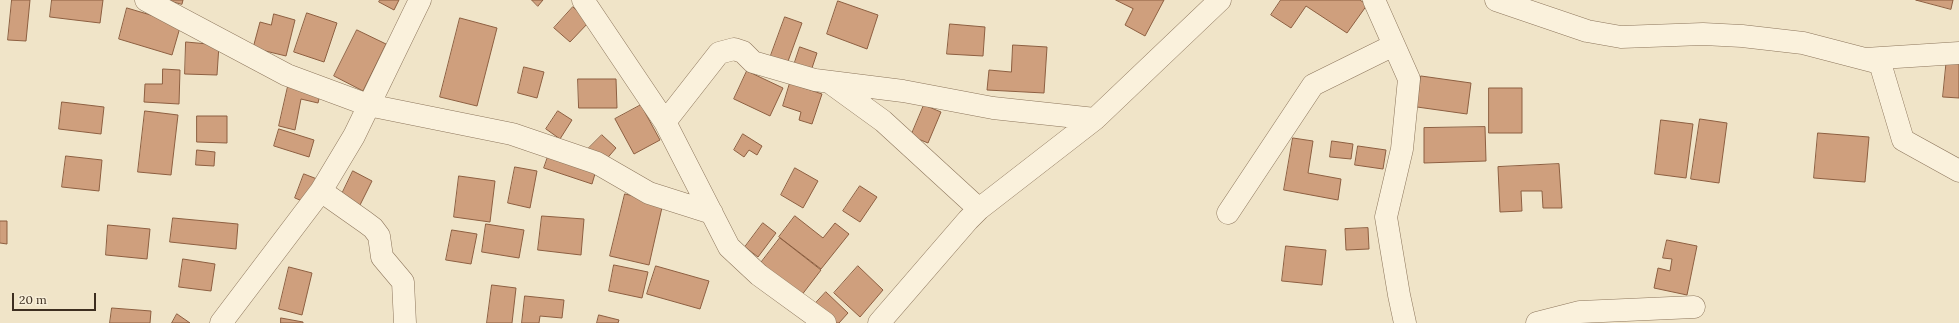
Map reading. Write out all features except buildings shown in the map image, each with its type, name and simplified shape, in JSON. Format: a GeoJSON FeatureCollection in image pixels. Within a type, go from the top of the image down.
{"type":"FeatureCollection","features":[{"type":"Feature","properties":{"kind":"street"},"geometry":{"type":"LineString","coordinates":[[146,0],[288,75],[368,105],[512,134],[597,163],[649,193],[712,213]]}},
{"type":"Feature","properties":{"kind":"street"},"geometry":{"type":"LineString","coordinates":[[221,323],[321,191],[354,136],[420,0]]}},
{"type":"Feature","properties":{"kind":"street"},"geometry":{"type":"LineString","coordinates":[[583,0],[665,122],[729,247],[759,275],[825,323]]}},
{"type":"Feature","properties":{"kind":"street"},"geometry":{"type":"LineString","coordinates":[[879,323],[979,209],[1095,119],[1220,0]]}},
{"type":"Feature","properties":{"kind":"street"},"geometry":{"type":"LineString","coordinates":[[1374,0],[1409,79],[1402,149],[1386,217],[1405,323]]}},
{"type":"Feature","properties":{"kind":"street"},"geometry":{"type":"LineString","coordinates":[[1496,0],[1588,30],[1621,37],[1703,34],[1803,42],[1880,63],[1903,140],[1959,171]]}},
{"type":"Feature","properties":{"kind":"street"},"geometry":{"type":"LineString","coordinates":[[1228,214],[1313,85],[1394,45]]}},
{"type":"Feature","properties":{"kind":"street"},"geometry":{"type":"LineString","coordinates":[[665,122],[719,53],[734,49],[743,52],[753,62],[815,80],[903,91],[993,108],[1095,119]]}},
{"type":"Feature","properties":{"kind":"street"},"geometry":{"type":"LineString","coordinates":[[1865,59],[1959,53]]}},
{"type":"Feature","properties":{"kind":"street"},"geometry":{"type":"LineString","coordinates":[[831,83],[883,121],[979,209]]}},
{"type":"Feature","properties":{"kind":"street"},"geometry":{"type":"LineString","coordinates":[[321,191],[373,228],[378,236],[382,256],[403,282],[405,323]]}},
{"type":"Feature","properties":{"kind":"street"},"geometry":{"type":"LineString","coordinates":[[1537,323],[1580,312],[1694,307]]}}]}
